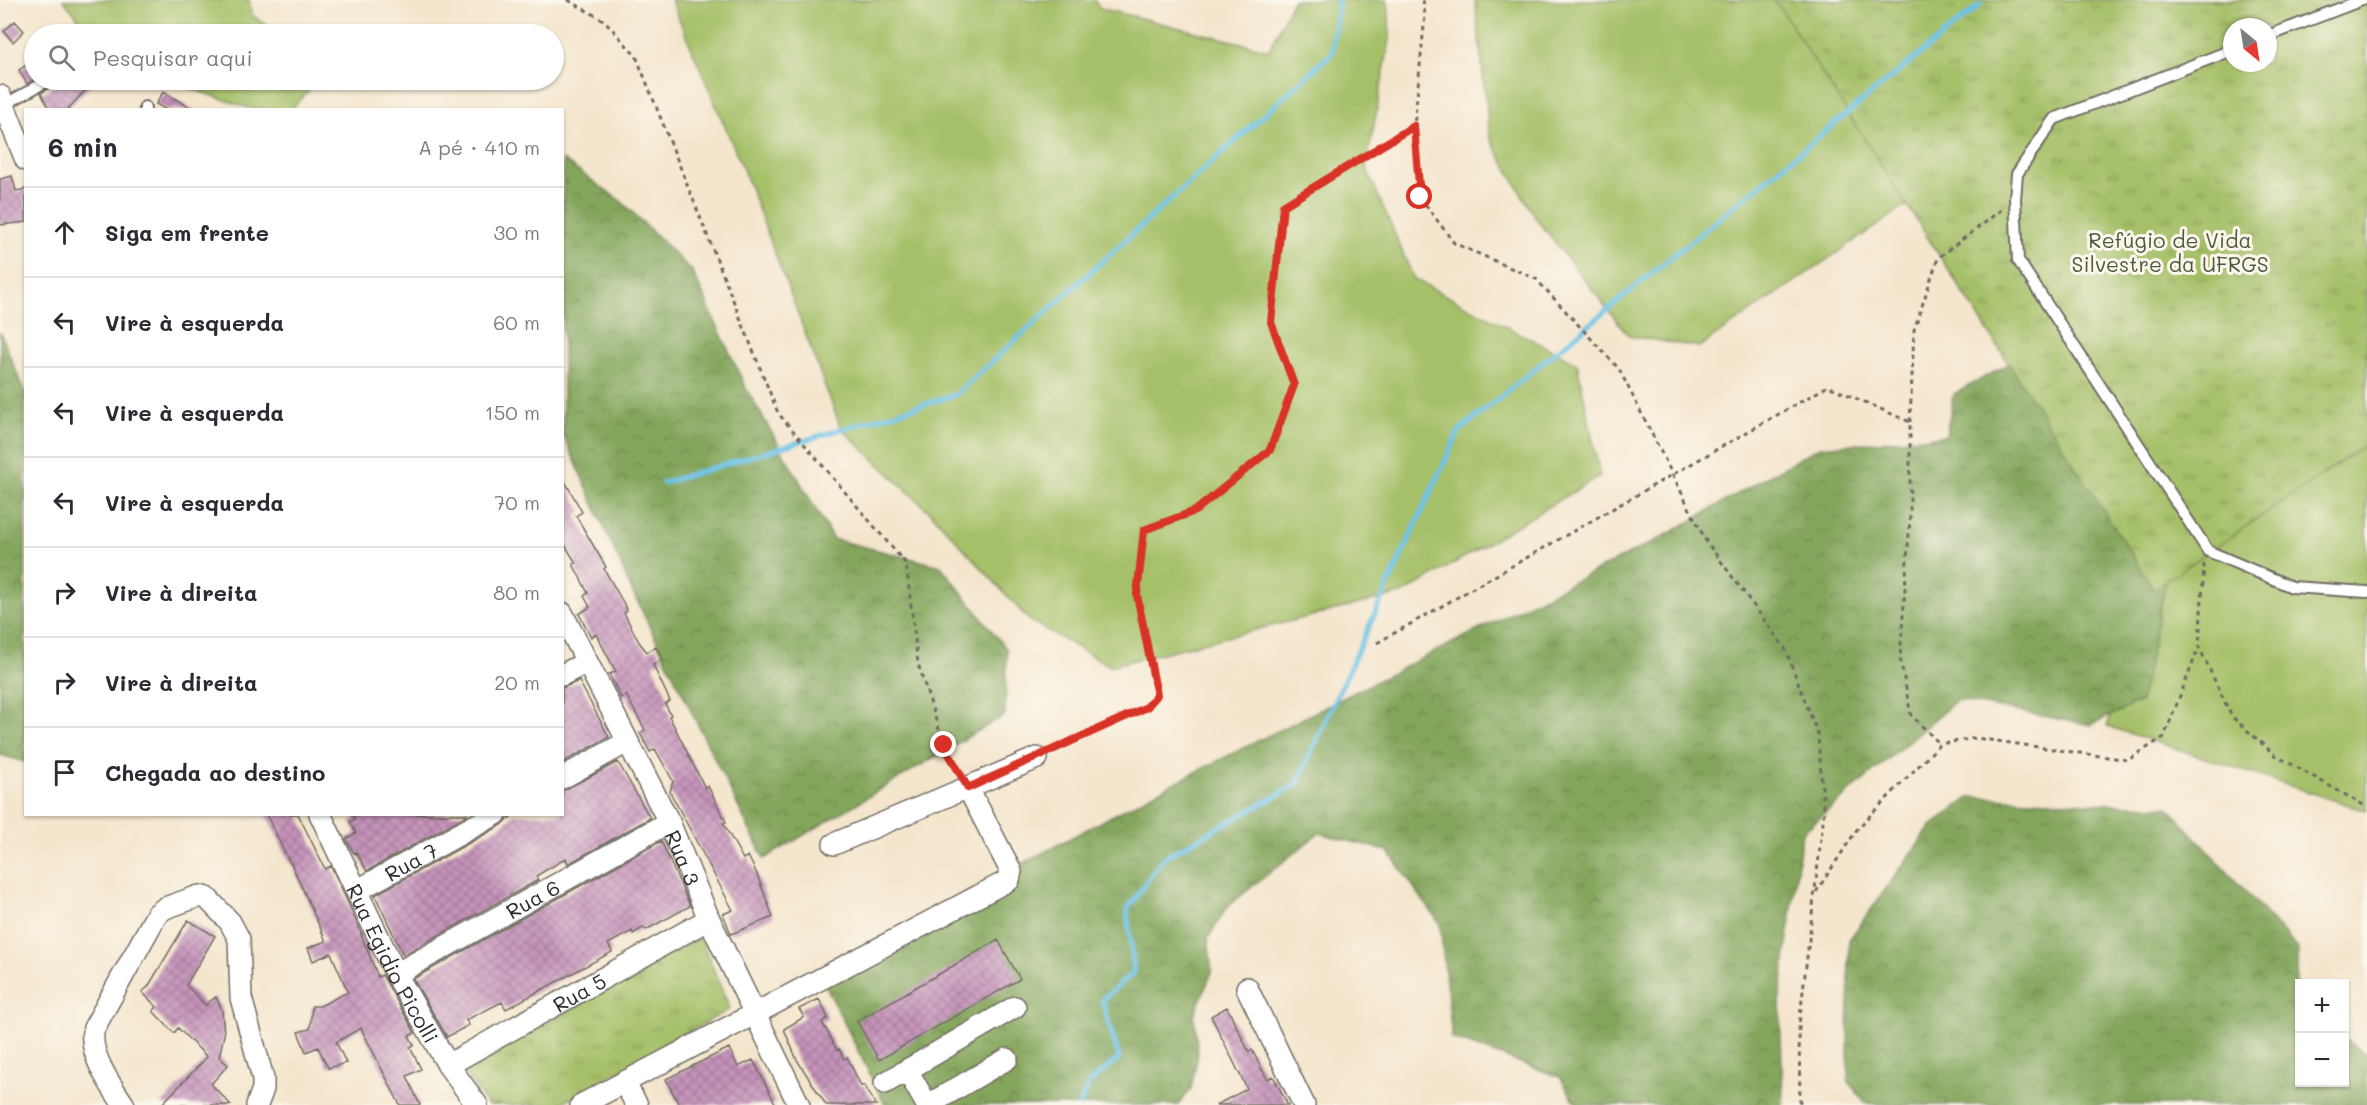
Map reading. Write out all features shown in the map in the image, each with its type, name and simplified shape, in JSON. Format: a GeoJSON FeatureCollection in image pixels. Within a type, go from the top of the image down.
{"type":"FeatureCollection","features":[{"type":"Feature","properties":{"kind":"street"},"geometry":{"type":"LineString","coordinates":[[2,100],[24,155]]}},
{"type":"Feature","properties":{"kind":"street","name":"Rua 3"},"geometry":{"type":"LineString","coordinates":[[564,617],[669,822],[709,919],[799,1105]]}},
{"type":"Feature","properties":{"kind":"street"},"geometry":{"type":"LineString","coordinates":[[564,674],[587,662]]}},
{"type":"Feature","properties":{"kind":"street"},"geometry":{"type":"LineString","coordinates":[[564,777],[627,742]]}},
{"type":"Feature","properties":{"kind":"street"},"geometry":{"type":"LineString","coordinates":[[834,844],[1037,758]]}},
{"type":"Feature","properties":{"kind":"street"},"geometry":{"type":"LineString","coordinates":[[581,1105],[1009,880],[1011,871],[968,788]]}},
{"type":"Feature","properties":{"kind":"street","name":"Rua Egidio Picolli"},"geometry":{"type":"LineString","coordinates":[[321,816],[396,974],[448,1065],[477,1105]]}},
{"type":"Feature","properties":{"kind":"street","name":"Rua 7"},"geometry":{"type":"LineString","coordinates":[[358,890],[492,816]]}},
{"type":"Feature","properties":{"kind":"street","name":"Rua 6"},"geometry":{"type":"LineString","coordinates":[[396,974],[669,822]]}},
{"type":"Feature","properties":{"kind":"street"},"geometry":{"type":"LineString","coordinates":[[124,1105],[114,1091],[92,1047],[94,1028],[158,914],[165,908],[199,896],[207,898],[230,921],[239,939],[241,998],[263,1078],[263,1089],[257,1105]]}},
{"type":"Feature","properties":{"kind":"street","name":"Rua 5"},"geometry":{"type":"LineString","coordinates":[[448,1065],[709,919]]}},
{"type":"Feature","properties":{"kind":"street"},"geometry":{"type":"LineString","coordinates":[[1246,988],[1304,1105]]}},
{"type":"Feature","properties":{"kind":"street"},"geometry":{"type":"LineString","coordinates":[[885,1083],[1015,1007]]}},
{"type":"Feature","properties":{"kind":"street"},"geometry":{"type":"LineString","coordinates":[[907,1070],[927,1105],[1007,1059]]}},
{"type":"Feature","properties":{"kind":"street"},"geometry":{"type":"LineString","coordinates":[[624,1082],[637,1105]]}},
{"type":"Feature","properties":{"kind":"lane"},"geometry":{"type":"LineString","coordinates":[[2277,33],[2362,0]]}},
{"type":"Feature","properties":{"kind":"lane"},"geometry":{"type":"LineString","coordinates":[[2223,53],[2054,119],[2018,174],[2015,199],[2018,260],[2208,552],[2292,586],[2367,592]]}},
{"type":"Feature","properties":{"kind":"lane"},"geometry":{"type":"LineString","coordinates":[[2,100],[26,90]]}},
{"type":"Feature","properties":{"kind":"path"},"geometry":{"type":"LineString","coordinates":[[568,0],[605,21],[636,56],[778,413],[906,564],[918,664],[944,745],[968,788]]}},
{"type":"Feature","properties":{"kind":"path"},"geometry":{"type":"LineString","coordinates":[[1423,0],[1425,16],[1414,126],[1420,197],[1454,243],[1536,279],[1619,369],[1706,542],[1785,648],[1818,735],[1824,813],[1799,1025],[1800,1105]]}},
{"type":"Feature","properties":{"kind":"path"},"geometry":{"type":"LineString","coordinates":[[1037,758],[1147,707],[1152,702],[1157,695],[1137,595],[1144,530],[1195,511],[1270,450],[1294,385],[1271,322],[1283,206],[1414,126]]}},
{"type":"Feature","properties":{"kind":"path"},"geometry":{"type":"LineString","coordinates":[[1940,744],[1911,715],[1900,658],[1910,519],[1910,422],[1914,330],[1938,258],[2015,199]]}},
{"type":"Feature","properties":{"kind":"path"},"geometry":{"type":"LineString","coordinates":[[1377,644],[1828,386],[1910,422]]}},
{"type":"Feature","properties":{"kind":"path"},"geometry":{"type":"LineString","coordinates":[[1814,894],[1858,828],[1940,744],[1976,738],[2128,760],[2163,737],[2199,647],[2204,558],[2208,552]]}},
{"type":"Feature","properties":{"kind":"path"},"geometry":{"type":"LineString","coordinates":[[2199,647],[2232,717],[2275,755],[2367,807]]}},
{"type":"Feature","properties":{"kind":"green space"},"geometry":{"type":"Polygon","coordinates":[[[63,0],[249,0],[252,15],[265,24],[83,24],[63,0]]]}},
{"type":"Feature","properties":{"kind":"green space"},"geometry":{"type":"Polygon","coordinates":[[[671,0],[1094,0],[1100,8],[1269,50],[1293,0],[1388,0],[1390,39],[1366,167],[1414,279],[1577,363],[1600,476],[1404,593],[1110,666],[1029,620],[935,517],[841,428],[744,171],[671,0]]]}},
{"type":"Feature","properties":{"kind":"green space"},"geometry":{"type":"Polygon","coordinates":[[[1475,0],[2367,0],[2367,811],[2107,726],[2154,589],[1907,205],[1699,347],[1629,336],[1535,217],[1490,138],[1475,0]]]}},
{"type":"Feature","properties":{"kind":"green space","name":"Refúgio de Vida Silvestre da UFRGS"},"geometry":{"type":"Polygon","coordinates":[[[1775,0],[2367,0],[2367,444],[2154,589],[1775,0]]]}},
{"type":"Feature","properties":{"kind":"green space"},"geometry":{"type":"Polygon","coordinates":[[[195,90],[309,90],[292,108],[249,108],[195,90]]]}},
{"type":"Feature","properties":{"kind":"green space"},"geometry":{"type":"Polygon","coordinates":[[[564,161],[621,201],[692,271],[746,388],[833,539],[941,566],[1007,650],[1005,715],[764,859],[633,593],[564,436],[564,161]]]}},
{"type":"Feature","properties":{"kind":"green space"},"geometry":{"type":"Polygon","coordinates":[[[0,332],[24,391],[24,762],[0,755],[0,332]]]}},
{"type":"Feature","properties":{"kind":"green space"},"geometry":{"type":"Polygon","coordinates":[[[2032,351],[2172,552],[2141,701],[2091,725],[1957,700],[1802,833],[1780,997],[1783,1105],[1577,1105],[1560,1077],[1452,1038],[1440,924],[1388,851],[1319,833],[1227,907],[1208,938],[1212,972],[1194,1015],[1198,1054],[1191,1089],[1178,1105],[885,1105],[819,972],[1166,787],[1663,537],[1819,447],[1946,436],[1954,394],[2032,351]]]}},
{"type":"Feature","properties":{"kind":"green space"},"geometry":{"type":"Polygon","coordinates":[[[1970,797],[2168,807],[2298,949],[2294,1006],[2295,1087],[2349,1087],[2349,1043],[2367,1055],[2367,1105],[1891,1105],[1865,1103],[1848,1080],[1849,940],[1931,826],[1970,797]]]}},
{"type":"Feature","properties":{"kind":"green space"},"geometry":{"type":"Polygon","coordinates":[[[700,937],[730,1009],[558,1105],[488,1105],[462,1070],[700,937]]]}},
{"type":"Feature","properties":{"kind":"building"},"geometry":{"type":"Polygon","coordinates":[[[15,21],[24,31],[13,42],[4,31],[15,21]]]}},
{"type":"Feature","properties":{"kind":"building"},"geometry":{"type":"Polygon","coordinates":[[[24,67],[24,79],[19,70],[24,67]]]}},
{"type":"Feature","properties":{"kind":"building"},"geometry":{"type":"Polygon","coordinates":[[[46,90],[86,90],[69,108],[49,108],[41,93],[46,90]]]}},
{"type":"Feature","properties":{"kind":"building"},"geometry":{"type":"Polygon","coordinates":[[[163,92],[191,108],[163,108],[156,104],[163,92]]]}},
{"type":"Feature","properties":{"kind":"building"},"geometry":{"type":"Polygon","coordinates":[[[12,176],[16,191],[24,189],[24,222],[0,225],[0,179],[12,176]]]}},
{"type":"Feature","properties":{"kind":"building"},"geometry":{"type":"Polygon","coordinates":[[[564,480],[582,512],[576,516],[606,567],[604,569],[624,604],[627,611],[624,613],[639,642],[647,652],[656,647],[662,659],[653,665],[670,701],[665,704],[671,715],[669,716],[705,788],[708,786],[726,822],[723,823],[743,859],[748,856],[773,917],[731,934],[723,914],[733,910],[670,792],[673,781],[655,749],[650,752],[640,733],[645,730],[626,695],[621,698],[609,674],[616,672],[596,634],[591,637],[579,614],[590,607],[584,596],[588,593],[573,564],[576,563],[564,543],[564,480]]]}},
{"type":"Feature","properties":{"kind":"building"},"geometry":{"type":"Polygon","coordinates":[[[579,681],[609,737],[564,762],[564,687],[579,681]]]}},
{"type":"Feature","properties":{"kind":"building"},"geometry":{"type":"Polygon","coordinates":[[[618,762],[650,818],[568,864],[566,858],[536,876],[538,880],[403,955],[375,895],[502,825],[512,816],[564,816],[564,790],[618,762]]]}},
{"type":"Feature","properties":{"kind":"building"},"geometry":{"type":"Polygon","coordinates":[[[267,816],[299,816],[325,869],[331,866],[362,934],[378,977],[382,975],[415,1033],[409,1036],[414,1045],[410,1047],[421,1069],[407,1076],[420,1105],[400,1105],[361,1028],[336,1042],[346,1063],[328,1068],[318,1047],[306,1052],[298,1032],[310,1029],[312,1006],[320,1006],[348,992],[331,953],[313,961],[308,948],[326,941],[267,816]]]}},
{"type":"Feature","properties":{"kind":"building"},"geometry":{"type":"Polygon","coordinates":[[[353,816],[465,816],[367,871],[346,839],[356,833],[350,822],[355,819],[353,816]]]}},
{"type":"Feature","properties":{"kind":"building"},"geometry":{"type":"Polygon","coordinates":[[[661,841],[690,906],[646,930],[644,927],[633,934],[632,931],[608,944],[612,952],[506,1009],[502,1002],[466,1020],[469,1025],[447,1037],[413,979],[661,841]]]}},
{"type":"Feature","properties":{"kind":"building"},"geometry":{"type":"Polygon","coordinates":[[[188,920],[215,936],[186,985],[205,1005],[216,997],[222,1010],[224,1035],[219,1057],[228,1065],[211,1084],[231,1105],[161,1105],[207,1057],[178,1028],[174,1033],[153,1011],[157,1007],[142,992],[148,987],[188,920]]]}},
{"type":"Feature","properties":{"kind":"building"},"geometry":{"type":"Polygon","coordinates":[[[998,940],[1020,979],[879,1060],[857,1021],[998,940]]]}},
{"type":"Feature","properties":{"kind":"building"},"geometry":{"type":"Polygon","coordinates":[[[819,999],[828,1018],[822,1022],[837,1050],[839,1049],[844,1059],[847,1057],[861,1086],[864,1085],[876,1105],[826,1105],[797,1060],[784,1029],[804,1017],[799,1009],[819,999]]]}},
{"type":"Feature","properties":{"kind":"building"},"geometry":{"type":"Polygon","coordinates":[[[1227,1007],[1249,1052],[1252,1050],[1267,1079],[1273,1076],[1288,1105],[1216,1105],[1247,1089],[1211,1016],[1227,1007]]]}},
{"type":"Feature","properties":{"kind":"building"},"geometry":{"type":"Polygon","coordinates":[[[729,1048],[738,1067],[753,1060],[776,1105],[679,1105],[666,1079],[729,1048]]]}},
{"type":"Feature","properties":{"kind":"waterway"},"geometry":{"type":"LineString","coordinates":[[663,483],[955,395],[1332,53],[1338,0]]}},
{"type":"Feature","properties":{"kind":"waterway"},"geometry":{"type":"LineString","coordinates":[[1080,1105],[1088,1084],[1119,1058],[1102,1000],[1134,972],[1127,910],[1163,858],[1296,785],[1459,431],[1980,5]]}},
{"type":"Feature","properties":{"kind":"route"},"geometry":{"type":"LineString","coordinates":[[944,745],[968,788],[1147,707],[1152,702],[1157,695],[1137,595],[1144,530],[1195,511],[1270,450],[1294,385],[1271,322],[1283,206],[1414,126],[1420,197]]}}]}
